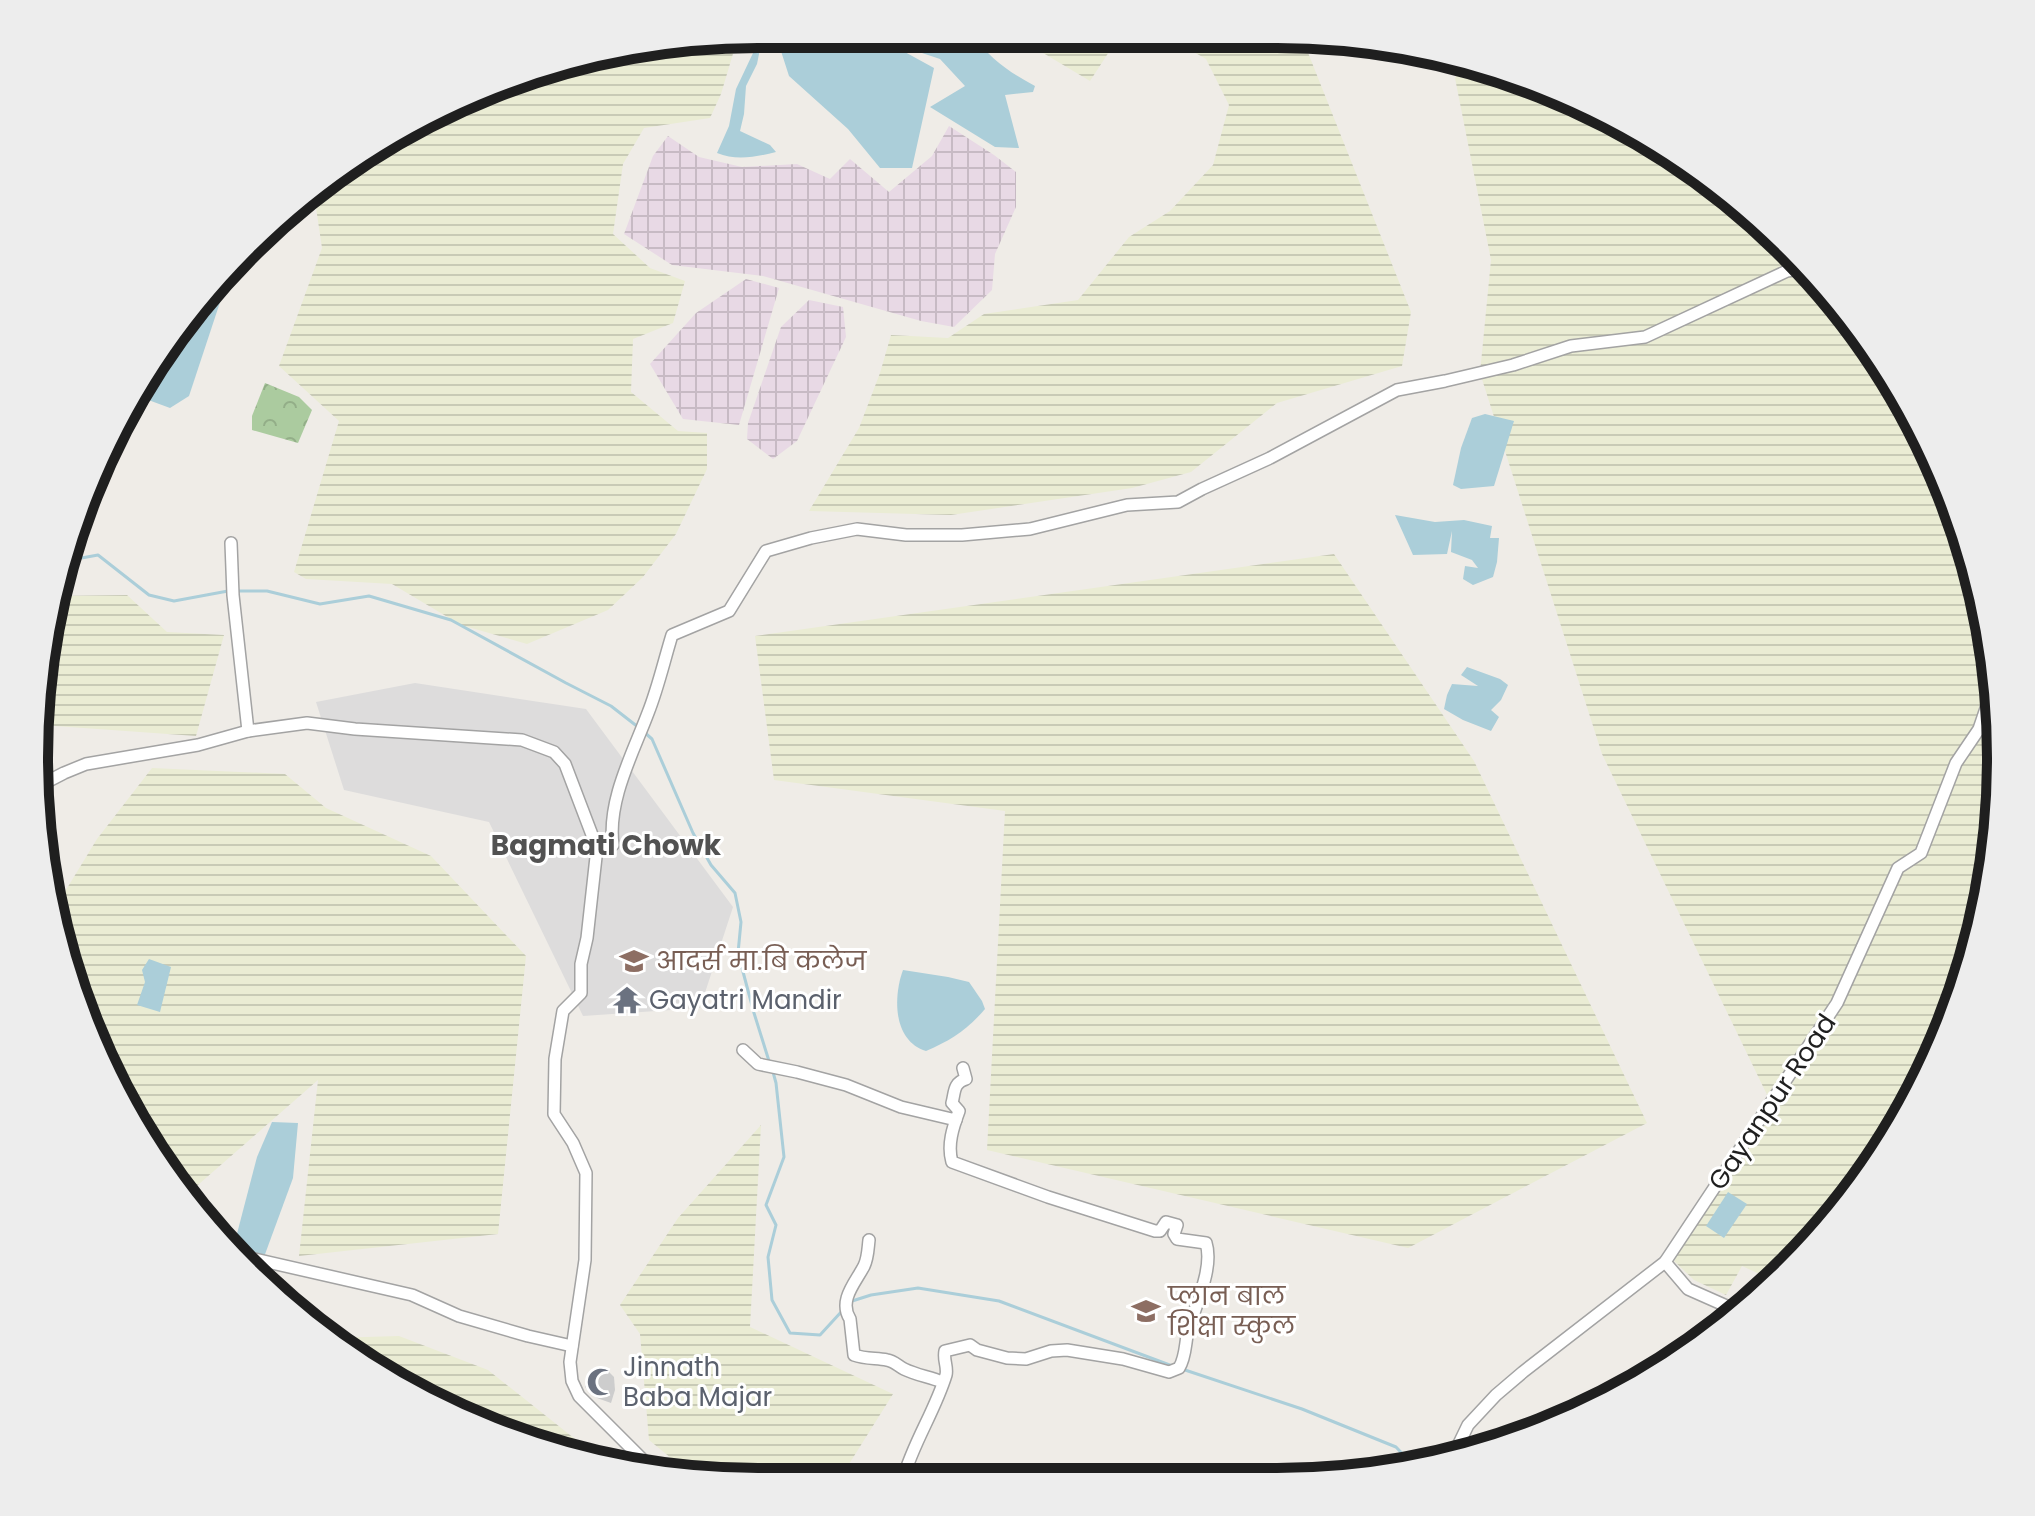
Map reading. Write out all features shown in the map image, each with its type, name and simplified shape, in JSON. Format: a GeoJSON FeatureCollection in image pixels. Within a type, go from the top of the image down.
{"type":"FeatureCollection","features":[{"type":"Feature","properties":{"kind":"street"},"geometry":{"type":"LineString","coordinates":[[597,848],[613,845],[610,828],[624,772],[647,715],[672,635],[729,611],[766,551],[857,529],[906,535],[962,535],[1030,529],[1127,505],[1178,502],[1270,458],[1397,390],[1513,365],[1571,346],[1645,337],[1792,270]]}},
{"type":"Feature","properties":{"kind":"street"},"geometry":{"type":"LineString","coordinates":[[231,543],[233,595],[248,731]]}},
{"type":"Feature","properties":{"kind":"street","name":"Gayanpur Road"},"geometry":{"type":"LineString","coordinates":[[1459,1445],[1468,1425],[1496,1395],[1665,1262],[1837,1003],[1898,868],[1921,853],[1956,763],[1979,729],[1985,712]]}},
{"type":"Feature","properties":{"kind":"street"},"geometry":{"type":"LineString","coordinates":[[49,781],[86,764],[198,745],[248,731],[307,723],[522,740],[554,752],[565,764],[597,848],[581,964],[581,993],[563,1011],[555,1059],[554,1114],[573,1143],[586,1173],[585,1260],[570,1362],[572,1381],[579,1396],[641,1458]]}},
{"type":"Feature","properties":{"kind":"street"},"geometry":{"type":"LineString","coordinates":[[743,1050],[765,1067],[774,1066],[846,1085],[901,1107],[956,1120]]}},
{"type":"Feature","properties":{"kind":"street"},"geometry":{"type":"LineString","coordinates":[[907,1468],[947,1372],[943,1359],[945,1351],[970,1345],[1007,1358],[1026,1359],[1051,1351],[1067,1350],[1123,1359],[1169,1372],[1179,1368],[1184,1360],[1189,1329],[1208,1263],[1206,1243],[1177,1239],[1174,1234],[1177,1225],[1166,1222],[1160,1231],[1155,1231],[1119,1221],[952,1162],[950,1153],[959,1111],[952,1103],[953,1093],[955,1087],[966,1079],[963,1068]]}},
{"type":"Feature","properties":{"kind":"street"},"geometry":{"type":"LineString","coordinates":[[869,1240],[865,1264],[845,1306],[850,1319],[854,1355],[893,1362],[903,1369],[942,1382]]}},
{"type":"Feature","properties":{"kind":"street"},"geometry":{"type":"LineString","coordinates":[[256,1260],[412,1295],[459,1316],[572,1346]]}},
{"type":"Feature","properties":{"kind":"street"},"geometry":{"type":"LineString","coordinates":[[1665,1262],[1688,1289],[1727,1306]]}},
{"type":"Feature","properties":{"kind":"shaded area"},"geometry":{"type":"Polygon","coordinates":[[[949,126],[1016,172],[1016,207],[995,254],[992,290],[954,327],[921,321],[763,276],[672,265],[624,234],[653,156],[668,136],[699,157],[742,167],[797,164],[830,179],[850,159],[889,192],[932,156],[949,126]]]}},
{"type":"Feature","properties":{"kind":"shaded area"},"geometry":{"type":"Polygon","coordinates":[[[746,279],[779,288],[739,425],[683,419],[650,364],[696,313],[746,279]]]}},
{"type":"Feature","properties":{"kind":"shaded area"},"geometry":{"type":"Polygon","coordinates":[[[809,300],[843,307],[846,337],[797,441],[773,459],[747,439],[748,423],[781,327],[809,300]]]}},
{"type":"Feature","properties":{"kind":"shaded area"},"geometry":{"type":"Polygon","coordinates":[[[415,683],[586,709],[733,907],[700,1008],[583,1016],[489,822],[344,790],[316,702],[415,683]]]}},
{"type":"Feature","properties":{"kind":"shaded area","name":"Jinnath Baba Majar"},"geometry":{"type":"Polygon","coordinates":[[[593,1368],[607,1370],[614,1377],[615,1390],[611,1403],[597,1398],[585,1387],[593,1368]]]}},
{"type":"Feature","properties":{"kind":"green space"},"geometry":{"type":"Polygon","coordinates":[[[1035,48],[1112,48],[1090,81],[1035,48]]]}},
{"type":"Feature","properties":{"kind":"green space"},"geometry":{"type":"Polygon","coordinates":[[[1187,48],[1307,49],[1411,312],[1402,366],[1277,403],[1191,472],[1132,488],[951,515],[809,511],[859,428],[891,335],[948,338],[984,314],[1078,300],[1129,237],[1170,211],[1213,165],[1229,105],[1206,59],[1187,48]]]}},
{"type":"Feature","properties":{"kind":"green space"},"geometry":{"type":"Polygon","coordinates":[[[734,49],[710,118],[644,128],[623,164],[613,234],[650,268],[685,281],[673,323],[633,339],[631,392],[678,431],[707,433],[707,469],[676,534],[643,577],[608,610],[527,644],[461,625],[392,584],[306,579],[294,572],[339,421],[279,366],[322,248],[315,204],[364,168],[444,121],[486,102],[574,72],[665,54],[734,49]]]}},
{"type":"Feature","properties":{"kind":"green space"},"geometry":{"type":"Polygon","coordinates":[[[1461,72],[1549,102],[1632,143],[1709,195],[1779,256],[1840,326],[1892,403],[1933,486],[1963,574],[1981,665],[1987,758],[1981,851],[1963,942],[1949,986],[1914,1072],[1892,1113],[1840,1190],[1811,1226],[1763,1275],[1742,1266],[1726,1295],[1694,1280],[1674,1261],[1693,1223],[1771,1103],[1602,754],[1480,373],[1491,260],[1455,78],[1461,72]]]}},
{"type":"Feature","properties":{"kind":"green space"},"geometry":{"type":"Polygon","coordinates":[[[265,383],[299,397],[312,410],[298,443],[252,430],[252,416],[265,383]]]}},
{"type":"Feature","properties":{"kind":"green space"},"geometry":{"type":"Polygon","coordinates":[[[1334,554],[1474,761],[1647,1123],[1408,1248],[987,1150],[1005,811],[774,780],[755,636],[1334,554]]]}},
{"type":"Feature","properties":{"kind":"green space"},"geometry":{"type":"Polygon","coordinates":[[[127,595],[167,632],[224,635],[196,736],[49,726],[54,665],[67,596],[127,595]]]}},
{"type":"Feature","properties":{"kind":"green space"},"geometry":{"type":"Polygon","coordinates":[[[152,768],[285,774],[326,808],[431,856],[526,956],[498,1234],[299,1256],[318,1080],[194,1188],[143,1113],[121,1072],[102,1030],[72,942],[62,897],[97,839],[152,768]]]}},
{"type":"Feature","properties":{"kind":"green space"},"geometry":{"type":"Polygon","coordinates":[[[761,1125],[750,1327],[893,1394],[847,1468],[758,1468],[677,1463],[649,1440],[640,1334],[620,1305],[678,1218],[761,1125]]]}},
{"type":"Feature","properties":{"kind":"green space"},"geometry":{"type":"Polygon","coordinates":[[[399,1336],[488,1370],[584,1446],[486,1414],[444,1395],[403,1373],[349,1337],[399,1336]]]}},
{"type":"Feature","properties":{"kind":"water"},"geometry":{"type":"Polygon","coordinates":[[[755,48],[760,48],[757,64],[746,86],[740,131],[770,145],[776,152],[739,158],[717,153],[729,126],[736,89],[755,48]]]}},
{"type":"Feature","properties":{"kind":"water"},"geometry":{"type":"Polygon","coordinates":[[[780,48],[898,48],[934,68],[912,168],[880,168],[848,129],[789,76],[780,48]]]}},
{"type":"Feature","properties":{"kind":"water"},"geometry":{"type":"Polygon","coordinates":[[[907,48],[984,48],[1017,76],[1035,86],[1033,92],[1005,95],[1019,148],[995,147],[930,107],[965,86],[940,59],[907,48]]]}},
{"type":"Feature","properties":{"kind":"water"},"geometry":{"type":"Polygon","coordinates":[[[224,290],[189,396],[170,408],[146,399],[195,326],[224,290]]]}},
{"type":"Feature","properties":{"kind":"water"},"geometry":{"type":"Polygon","coordinates":[[[1485,414],[1514,421],[1494,486],[1461,489],[1453,485],[1461,448],[1472,418],[1485,414]]]}},
{"type":"Feature","properties":{"kind":"water"},"geometry":{"type":"Polygon","coordinates":[[[1395,515],[1435,522],[1464,520],[1492,526],[1490,538],[1499,538],[1493,577],[1473,585],[1463,579],[1465,566],[1478,568],[1472,560],[1451,552],[1452,531],[1447,554],[1413,555],[1395,515]]]}},
{"type":"Feature","properties":{"kind":"water"},"geometry":{"type":"Polygon","coordinates":[[[1467,667],[1508,685],[1501,700],[1491,710],[1499,717],[1491,731],[1444,709],[1452,684],[1478,686],[1461,675],[1467,667]]]}},
{"type":"Feature","properties":{"kind":"water"},"geometry":{"type":"Polygon","coordinates":[[[149,959],[171,967],[160,1012],[137,1005],[145,982],[142,970],[149,959]]]}},
{"type":"Feature","properties":{"kind":"water"},"geometry":{"type":"Polygon","coordinates":[[[903,970],[969,982],[985,1009],[958,1034],[943,1043],[926,1051],[915,1046],[907,1038],[898,1017],[898,993],[903,970]]]}},
{"type":"Feature","properties":{"kind":"water"},"geometry":{"type":"Polygon","coordinates":[[[272,1122],[298,1123],[293,1178],[264,1257],[250,1253],[236,1238],[257,1157],[272,1122]]]}},
{"type":"Feature","properties":{"kind":"water"},"geometry":{"type":"Polygon","coordinates":[[[1728,1192],[1747,1204],[1724,1238],[1706,1226],[1728,1192]]]}},
{"type":"Feature","properties":{"kind":"waterway"},"geometry":{"type":"LineString","coordinates":[[77,559],[98,555],[149,595],[174,601],[228,591]]}},
{"type":"Feature","properties":{"kind":"waterway"},"geometry":{"type":"LineString","coordinates":[[236,591],[267,591],[320,604],[369,596],[451,620],[611,706],[638,727]]}},
{"type":"Feature","properties":{"kind":"waterway"},"geometry":{"type":"LineString","coordinates":[[644,732],[652,739],[693,833],[711,865],[735,893],[741,922],[738,953],[769,1061]]}},
{"type":"Feature","properties":{"kind":"waterway"},"geometry":{"type":"LineString","coordinates":[[773,1072],[784,1157],[766,1205],[776,1225],[768,1257],[772,1300],[790,1333],[820,1335],[842,1311]]}},
{"type":"Feature","properties":{"kind":"waterway"},"geometry":{"type":"LineString","coordinates":[[849,1302],[871,1295],[918,1288],[999,1301],[1175,1367]]}},
{"type":"Feature","properties":{"kind":"waterway"},"geometry":{"type":"LineString","coordinates":[[1182,1369],[1302,1409],[1396,1447],[1404,1456]]}},
{"type":"Feature","properties":{"kind":"place","name":"आदर्स मा.बि कलेज"},"geometry":{"type":"Point","coordinates":[634,961]}},
{"type":"Feature","properties":{"kind":"place","name":"Gayatri Mandir"},"geometry":{"type":"Point","coordinates":[627,1000]}},
{"type":"Feature","properties":{"kind":"place","name":"प्लान बाल शिक्षा स्कुल"},"geometry":{"type":"Point","coordinates":[1146,1311]}},
{"type":"Feature","properties":{"kind":"place","name":"Jinnath Baba Majar"},"geometry":{"type":"Point","coordinates":[601,1382]}},
{"type":"Feature","properties":{"kind":"district","name":"Bagmati Chowk"},"geometry":{"type":"Point","coordinates":[606,845]}}]}
